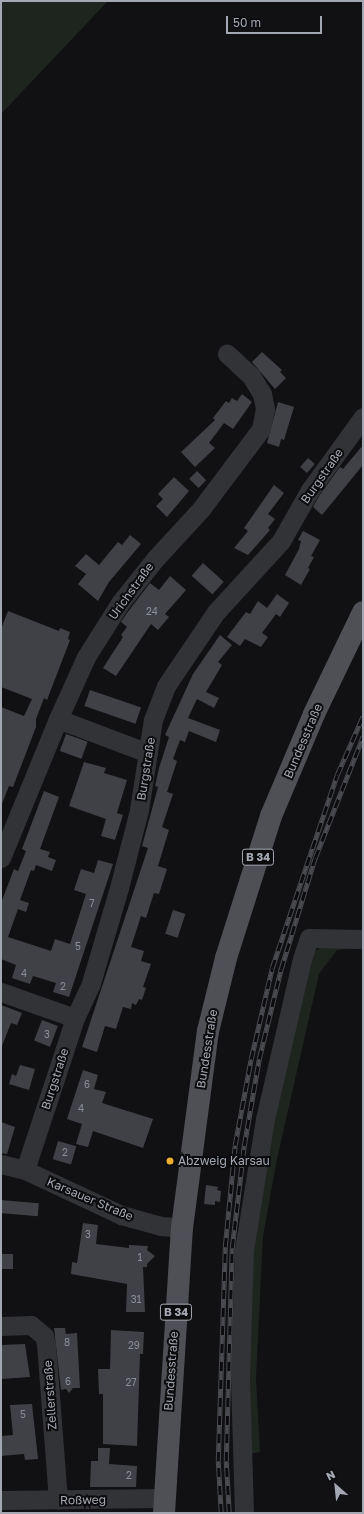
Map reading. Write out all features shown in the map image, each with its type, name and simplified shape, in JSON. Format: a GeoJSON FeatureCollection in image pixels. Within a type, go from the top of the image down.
{"type":"FeatureCollection","features":[{"type":"Feature","properties":{"kind":"main road","name":"Bundesstraße"},"geometry":{"type":"LineString","coordinates":[[164,1506],[182,1228],[208,1031],[226,958],[271,816],[314,714],[363,612]]}},
{"type":"Feature","properties":{"kind":"street","name":"Urichstraße"},"geometry":{"type":"LineString","coordinates":[[1,858],[58,719],[86,656],[120,603],[155,558],[201,510],[261,429],[265,409],[262,394],[251,376],[227,354]]}},
{"type":"Feature","properties":{"kind":"street","name":"Burgstraße"},"geometry":{"type":"LineString","coordinates":[[25,1170],[75,1018],[91,983],[119,888],[139,810],[153,720],[166,686],[190,648],[216,612],[281,541],[310,490],[363,417]]}},
{"type":"Feature","properties":{"kind":"street"},"geometry":{"type":"LineString","coordinates":[[58,719],[148,753]]}},
{"type":"Feature","properties":{"kind":"street"},"geometry":{"type":"LineString","coordinates":[[244,1513],[240,1376],[244,1250],[265,1119],[302,958],[309,938],[363,939]]}},
{"type":"Feature","properties":{"kind":"street"},"geometry":{"type":"LineString","coordinates":[[1,992],[75,1018]]}},
{"type":"Feature","properties":{"kind":"street","name":"Karsauer Straße"},"geometry":{"type":"LineString","coordinates":[[1,1164],[25,1170],[122,1215],[161,1226],[182,1228]]}},
{"type":"Feature","properties":{"kind":"street","name":"Zellerstraße"},"geometry":{"type":"LineString","coordinates":[[1,1326],[31,1325],[44,1336],[46,1344],[58,1500]]}},
{"type":"Feature","properties":{"kind":"street","name":"Roßweg"},"geometry":{"type":"LineString","coordinates":[[1,1500],[58,1500],[164,1506]]}},
{"type":"Feature","properties":{"kind":"shaded area"},"geometry":{"type":"Polygon","coordinates":[[[1,1],[108,1],[1,114],[1,1]]]}},
{"type":"Feature","properties":{"kind":"shaded area"},"geometry":{"type":"Polygon","coordinates":[[[326,946],[363,948],[337,950],[319,974],[277,1159],[263,1236],[256,1378],[260,1452],[248,1454],[245,1339],[256,1197],[313,951],[326,946]]]}},
{"type":"Feature","properties":{"kind":"building"},"geometry":{"type":"Polygon","coordinates":[[[262,352],[282,370],[280,372],[286,378],[275,389],[252,362],[262,352]]]}},
{"type":"Feature","properties":{"kind":"building"},"geometry":{"type":"Polygon","coordinates":[[[242,394],[252,402],[233,429],[224,423],[209,443],[215,448],[195,467],[181,452],[215,420],[213,418],[226,401],[229,403],[232,398],[237,401],[242,394]]]}},
{"type":"Feature","properties":{"kind":"building"},"geometry":{"type":"Polygon","coordinates":[[[278,402],[294,407],[284,440],[281,439],[279,447],[267,443],[278,402]]]}},
{"type":"Feature","properties":{"kind":"building"},"geometry":{"type":"Polygon","coordinates":[[[363,445],[363,465],[322,515],[313,507],[319,496],[340,467],[343,469],[363,445]]]}},
{"type":"Feature","properties":{"kind":"building"},"geometry":{"type":"Polygon","coordinates":[[[308,458],[315,464],[307,473],[300,467],[308,458]]]}},
{"type":"Feature","properties":{"kind":"building"},"geometry":{"type":"Polygon","coordinates":[[[197,471],[206,480],[198,488],[189,479],[197,471]]]}},
{"type":"Feature","properties":{"kind":"building"},"geometry":{"type":"Polygon","coordinates":[[[174,477],[189,491],[167,517],[156,506],[163,499],[158,494],[174,477]]]}},
{"type":"Feature","properties":{"kind":"building"},"geometry":{"type":"Polygon","coordinates":[[[274,485],[284,493],[268,514],[275,519],[268,528],[270,530],[248,555],[234,548],[248,531],[244,528],[274,485]]]}},
{"type":"Feature","properties":{"kind":"building"},"geometry":{"type":"Polygon","coordinates":[[[303,531],[320,540],[311,556],[314,557],[308,568],[310,569],[301,585],[285,575],[299,549],[301,541],[298,540],[303,531]]]}},
{"type":"Feature","properties":{"kind":"building"},"geometry":{"type":"Polygon","coordinates":[[[130,535],[141,544],[109,582],[98,601],[78,584],[86,574],[75,566],[86,554],[99,565],[118,542],[122,545],[130,535]]]}},
{"type":"Feature","properties":{"kind":"building"},"geometry":{"type":"Polygon","coordinates":[[[203,563],[224,582],[212,594],[192,576],[203,563]]]}},
{"type":"Feature","properties":{"kind":"building"},"geometry":{"type":"Polygon","coordinates":[[[170,576],[186,590],[165,614],[169,617],[158,630],[151,624],[116,676],[103,668],[123,637],[121,635],[127,627],[121,622],[127,613],[150,583],[159,590],[170,576]]]}},
{"type":"Feature","properties":{"kind":"building"},"geometry":{"type":"Polygon","coordinates":[[[277,594],[289,603],[280,617],[276,614],[262,633],[268,637],[261,647],[245,639],[240,646],[227,637],[246,612],[250,614],[258,601],[267,608],[277,594]]]}},
{"type":"Feature","properties":{"kind":"building"},"geometry":{"type":"Polygon","coordinates":[[[8,611],[59,631],[60,628],[70,632],[68,639],[70,640],[47,700],[44,698],[36,719],[36,727],[13,787],[9,786],[1,806],[1,707],[24,716],[32,699],[1,687],[1,629],[8,611]]]}},
{"type":"Feature","properties":{"kind":"building"},"geometry":{"type":"Polygon","coordinates":[[[220,635],[232,645],[218,662],[222,665],[206,692],[219,698],[214,708],[197,699],[188,718],[220,730],[216,742],[189,731],[185,742],[180,740],[173,759],[177,761],[167,792],[173,794],[162,827],[169,830],[158,866],[167,869],[159,894],[154,893],[146,918],[141,916],[131,947],[144,951],[141,961],[151,964],[143,987],[146,988],[142,1000],[139,999],[136,1005],[132,1003],[131,1009],[123,1007],[116,1029],[105,1026],[97,1052],[82,1047],[148,848],[142,846],[158,787],[155,786],[159,768],[169,737],[165,735],[193,674],[220,635]]]}},
{"type":"Feature","properties":{"kind":"building"},"geometry":{"type":"Polygon","coordinates":[[[90,690],[141,708],[136,724],[84,706],[90,690]]]}},
{"type":"Feature","properties":{"kind":"building"},"geometry":{"type":"Polygon","coordinates":[[[66,734],[88,742],[81,759],[60,751],[66,734]]]}},
{"type":"Feature","properties":{"kind":"building"},"geometry":{"type":"Polygon","coordinates":[[[84,762],[106,768],[104,773],[127,780],[117,813],[123,815],[115,840],[101,836],[106,819],[69,806],[84,762]]]}},
{"type":"Feature","properties":{"kind":"building"},"geometry":{"type":"Polygon","coordinates":[[[44,791],[59,797],[40,849],[50,852],[48,857],[56,860],[52,871],[36,865],[34,871],[31,870],[20,900],[29,903],[26,912],[18,909],[8,937],[51,951],[55,939],[70,944],[86,894],[74,890],[81,869],[94,873],[98,860],[113,864],[69,997],[53,992],[56,983],[33,976],[30,984],[12,978],[16,965],[1,959],[1,903],[14,869],[18,871],[26,851],[22,849],[44,791]]]}},
{"type":"Feature","properties":{"kind":"building"},"geometry":{"type":"Polygon","coordinates":[[[173,910],[185,914],[178,938],[165,934],[173,910]]]}},
{"type":"Feature","properties":{"kind":"building"},"geometry":{"type":"Polygon","coordinates":[[[1,1005],[22,1013],[17,1025],[11,1023],[2,1046],[1,1005]]]}},
{"type":"Feature","properties":{"kind":"building"},"geometry":{"type":"Polygon","coordinates":[[[42,1020],[58,1026],[50,1047],[34,1041],[42,1020]]]}},
{"type":"Feature","properties":{"kind":"building"},"geometry":{"type":"Polygon","coordinates":[[[20,1065],[35,1069],[29,1090],[9,1084],[12,1074],[16,1076],[20,1065]]]}},
{"type":"Feature","properties":{"kind":"building"},"geometry":{"type":"Polygon","coordinates":[[[83,1070],[98,1075],[94,1089],[106,1092],[102,1103],[153,1119],[143,1148],[93,1131],[88,1147],[76,1144],[82,1124],[67,1119],[83,1070]]]}},
{"type":"Feature","properties":{"kind":"building"},"geometry":{"type":"Polygon","coordinates":[[[1,1122],[15,1127],[7,1154],[1,1153],[1,1122]]]}},
{"type":"Feature","properties":{"kind":"building"},"geometry":{"type":"Polygon","coordinates":[[[58,1141],[76,1146],[71,1165],[53,1159],[58,1141]]]}},
{"type":"Feature","properties":{"kind":"building"},"geometry":{"type":"Polygon","coordinates":[[[206,1185],[218,1187],[217,1190],[221,1191],[220,1202],[215,1201],[215,1205],[204,1204],[206,1185]]]}},
{"type":"Feature","properties":{"kind":"building"},"geometry":{"type":"Polygon","coordinates":[[[1,1200],[39,1203],[38,1216],[1,1213],[1,1200]]]}},
{"type":"Feature","properties":{"kind":"building"},"geometry":{"type":"Polygon","coordinates":[[[83,1223],[98,1225],[96,1244],[129,1248],[129,1245],[148,1246],[147,1250],[155,1256],[147,1264],[147,1267],[143,1267],[145,1312],[126,1312],[127,1284],[71,1274],[72,1262],[77,1263],[83,1223]]]}},
{"type":"Feature","properties":{"kind":"building"},"geometry":{"type":"Polygon","coordinates":[[[1,1254],[13,1254],[13,1269],[1,1269],[1,1254]]]}},
{"type":"Feature","properties":{"kind":"building"},"geometry":{"type":"Polygon","coordinates":[[[54,1328],[65,1328],[66,1334],[77,1333],[80,1388],[73,1388],[69,1393],[66,1389],[61,1390],[54,1328]]]}},
{"type":"Feature","properties":{"kind":"building"},"geometry":{"type":"Polygon","coordinates":[[[111,1330],[144,1332],[143,1354],[140,1354],[137,1446],[103,1444],[103,1394],[99,1394],[98,1369],[110,1369],[111,1330]]]}},
{"type":"Feature","properties":{"kind":"building"},"geometry":{"type":"Polygon","coordinates":[[[25,1344],[30,1377],[1,1379],[1,1345],[25,1344]]]}},
{"type":"Feature","properties":{"kind":"building"},"geometry":{"type":"Polygon","coordinates":[[[32,1404],[38,1459],[25,1460],[24,1454],[1,1456],[1,1436],[13,1435],[10,1405],[32,1404]]]}},
{"type":"Feature","properties":{"kind":"building"},"geometry":{"type":"Polygon","coordinates":[[[98,1448],[110,1448],[109,1464],[137,1466],[136,1487],[90,1487],[91,1461],[98,1461],[98,1448]]]}},
{"type":"Feature","properties":{"kind":"railway"},"geometry":{"type":"LineString","coordinates":[[221,1513],[218,1461],[225,1247],[235,1145],[251,1059],[272,968],[337,775],[363,716]]}},
{"type":"Feature","properties":{"kind":"railway"},"geometry":{"type":"LineString","coordinates":[[229,1513],[226,1461],[232,1248],[244,1146],[259,1059],[281,969],[315,858],[363,736]]}},
{"type":"Feature","properties":{"kind":"place","name":"Abzweig Karsau"},"geometry":{"type":"Point","coordinates":[170,1161]}}]}
